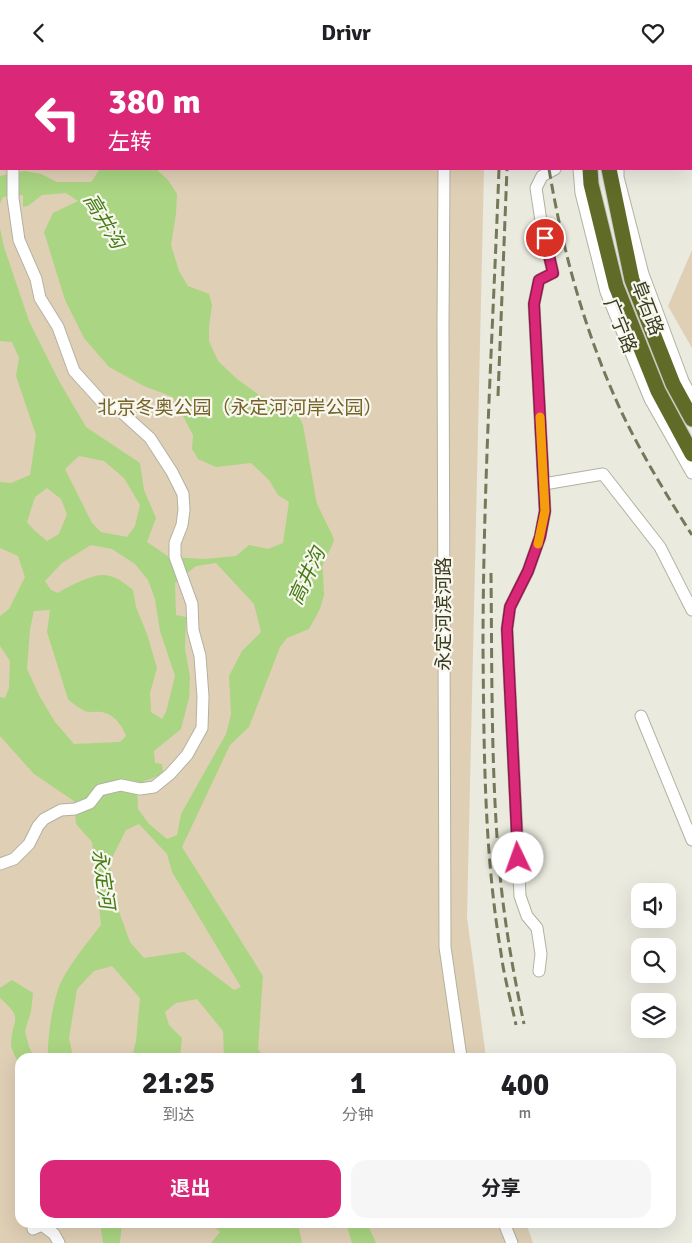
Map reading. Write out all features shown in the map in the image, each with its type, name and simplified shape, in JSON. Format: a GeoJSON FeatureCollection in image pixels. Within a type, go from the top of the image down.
{"type":"FeatureCollection","features":[{"type":"Feature","properties":{"kind":"highway","name":"阜石路"},"geometry":{"type":"LineString","coordinates":[[590,170],[591,184],[616,286],[658,391],[692,454]]}},
{"type":"Feature","properties":{"kind":"highway","name":"阜石路"},"geometry":{"type":"LineString","coordinates":[[610,170],[632,280],[673,384],[692,419]]}},
{"type":"Feature","properties":{"kind":"street"},"geometry":{"type":"LineString","coordinates":[[0,864],[14,859],[29,845],[38,826],[44,819],[61,810],[75,809],[90,803],[100,790],[121,785],[140,789],[154,787],[170,774],[187,755],[202,728],[200,656],[193,630],[192,603],[175,557],[175,543],[182,525],[184,510],[183,494],[172,472],[150,438],[118,409],[102,402],[74,371],[58,327],[40,298],[36,279],[19,241],[13,198],[13,170]]}},
{"type":"Feature","properties":{"kind":"street","name":"永定河滨河路"},"geometry":{"type":"LineString","coordinates":[[444,170],[445,947],[459,1053]]}},
{"type":"Feature","properties":{"kind":"street"},"geometry":{"type":"LineString","coordinates":[[539,971],[541,954],[538,928],[527,916],[520,897],[507,629],[510,607],[528,571],[540,537],[545,511],[534,304],[539,280],[553,273],[541,221],[536,188],[542,176],[553,170]]}},
{"type":"Feature","properties":{"kind":"street","name":"广宁路"},"geometry":{"type":"LineString","coordinates":[[579,170],[581,193],[606,292],[650,399],[692,473]]}},
{"type":"Feature","properties":{"kind":"street","name":"广宁路"},"geometry":{"type":"LineString","coordinates":[[618,170],[618,177],[643,274],[683,381],[692,397]]}},
{"type":"Feature","properties":{"kind":"street"},"geometry":{"type":"LineString","coordinates":[[544,484],[603,474],[660,547],[692,610]]}},
{"type":"Feature","properties":{"kind":"street"},"geometry":{"type":"LineString","coordinates":[[641,716],[692,840]]}},
{"type":"Feature","properties":{"kind":"street"},"geometry":{"type":"LineString","coordinates":[[46,1228],[54,1234],[59,1243]]}},
{"type":"Feature","properties":{"kind":"street"},"geometry":{"type":"LineString","coordinates":[[506,1228],[512,1243]]}},
{"type":"Feature","properties":{"kind":"green space","name":"北京冬奥公园（永定河河岸公园）"},"geometry":{"type":"Polygon","coordinates":[[[0,170],[484,170],[467,917],[485,1053],[15,1053],[15,1228],[528,1228],[533,1243],[0,1243],[0,170]]]}},
{"type":"Feature","properties":{"kind":"green space"},"geometry":{"type":"Polygon","coordinates":[[[692,250],[692,348],[668,306],[692,250]]]}},
{"type":"Feature","properties":{"kind":"water","name":"永定河"},"geometry":{"type":"Polygon","coordinates":[[[99,170],[157,170],[168,180],[177,194],[171,245],[179,271],[188,286],[209,294],[212,305],[209,341],[218,361],[237,379],[259,395],[290,406],[297,412],[303,425],[317,505],[318,543],[323,572],[324,595],[320,609],[309,629],[287,638],[280,647],[249,727],[230,745],[182,847],[263,976],[258,1049],[261,1053],[224,1053],[223,1031],[197,999],[176,1003],[165,1012],[169,1025],[182,1038],[180,1053],[133,1053],[140,998],[112,966],[94,971],[77,989],[69,1038],[72,1053],[48,1053],[51,1019],[58,989],[74,960],[101,925],[92,842],[76,824],[74,801],[34,774],[0,736],[0,697],[5,698],[9,688],[10,661],[0,646],[0,616],[9,609],[25,577],[18,556],[0,548],[0,482],[11,483],[30,475],[36,435],[16,376],[19,358],[12,342],[0,341],[0,228],[4,247],[29,321],[59,381],[86,427],[140,463],[144,490],[156,518],[147,542],[169,557],[204,559],[236,556],[249,545],[268,549],[283,543],[289,502],[278,495],[269,480],[251,463],[216,467],[198,459],[192,449],[193,435],[173,397],[144,386],[109,367],[84,338],[65,300],[44,232],[53,213],[78,201],[66,193],[42,195],[28,206],[23,207],[23,195],[3,197],[0,204],[0,176],[25,171],[41,174],[57,182],[91,182],[99,170]],[[79,456],[65,469],[92,523],[101,532],[127,537],[135,526],[140,505],[124,478],[104,461],[79,456]],[[47,488],[35,497],[27,522],[47,541],[59,534],[67,514],[61,499],[47,488]],[[91,545],[62,563],[45,581],[51,590],[58,593],[86,579],[106,575],[119,579],[133,590],[136,607],[147,634],[157,668],[150,693],[151,712],[162,719],[166,712],[175,676],[160,631],[155,599],[148,580],[135,564],[112,549],[91,545]],[[216,563],[196,566],[175,583],[176,615],[186,617],[185,649],[190,677],[189,698],[181,729],[154,751],[155,763],[162,764],[163,774],[137,784],[138,809],[149,824],[167,839],[177,835],[181,814],[226,734],[231,714],[229,676],[242,651],[261,632],[254,604],[216,563]],[[50,610],[34,611],[30,629],[27,669],[40,697],[55,722],[74,744],[120,742],[126,736],[123,728],[113,717],[105,713],[85,711],[68,699],[47,632],[50,610]],[[139,824],[126,830],[110,862],[113,895],[130,942],[144,958],[184,952],[234,990],[241,987],[172,872],[167,854],[139,824]]]}},
{"type":"Feature","properties":{"kind":"water"},"geometry":{"type":"Polygon","coordinates":[[[12,980],[33,993],[31,1011],[25,1031],[32,1053],[15,1053],[15,1056],[13,1052],[11,1044],[15,1015],[0,998],[0,988],[12,980]]]}},
{"type":"Feature","properties":{"kind":"water"},"geometry":{"type":"Polygon","coordinates":[[[101,1228],[122,1228],[120,1243],[103,1243],[101,1228]]]}},
{"type":"Feature","properties":{"kind":"water"},"geometry":{"type":"Polygon","coordinates":[[[216,1228],[299,1228],[302,1243],[211,1243],[220,1232],[216,1228]]]}},
{"type":"Feature","properties":{"kind":"water"},"geometry":{"type":"Polygon","coordinates":[[[348,1228],[369,1228],[376,1243],[352,1243],[348,1228]]]}},
{"type":"Feature","properties":{"kind":"waterway","name":"高井沟"},"geometry":{"type":"LineString","coordinates":[[307,505],[324,540],[309,572]]}},
{"type":"Feature","properties":{"kind":"railway"},"geometry":{"type":"LineString","coordinates":[[499,170],[483,587],[484,724],[488,839],[495,915],[502,962],[516,1025]]}},
{"type":"Feature","properties":{"kind":"railway"},"geometry":{"type":"LineString","coordinates":[[498,396],[507,170]]}},
{"type":"Feature","properties":{"kind":"railway"},"geometry":{"type":"LineString","coordinates":[[549,170],[561,232],[577,294],[597,354],[622,413],[638,444],[692,535]]}},
{"type":"Feature","properties":{"kind":"railway"},"geometry":{"type":"LineString","coordinates":[[491,573],[493,747],[498,851],[508,938],[524,1024]]}},
{"type":"Feature","properties":{"kind":"slow traffic"},"geometry":{"type":"LineString","coordinates":[[538,544],[545,511],[540,417]]}},
{"type":"Feature","properties":{"kind":"route"},"geometry":{"type":"LineString","coordinates":[[518,858],[507,629],[510,607],[528,571],[540,537],[545,511],[534,304],[539,280],[553,273],[545,238]]}}]}
